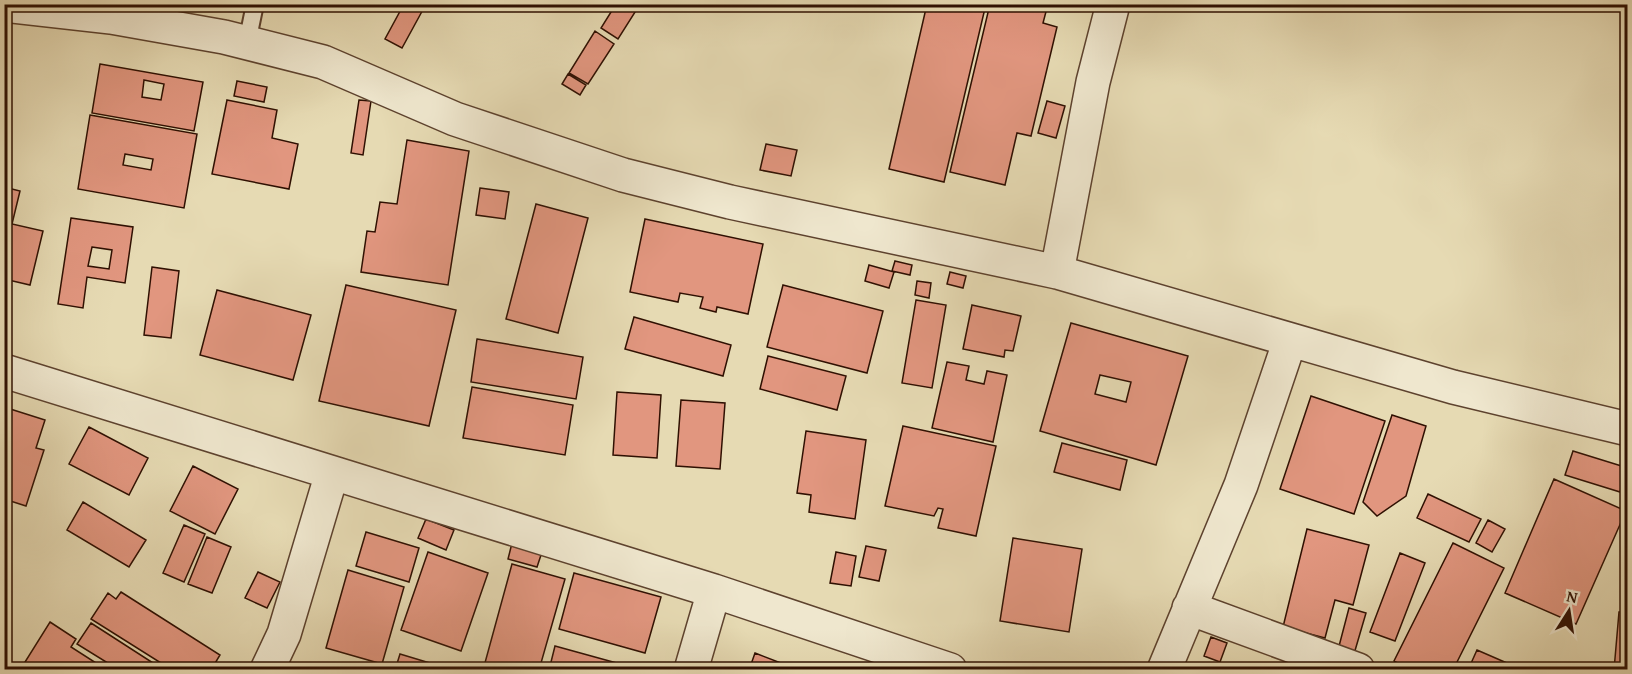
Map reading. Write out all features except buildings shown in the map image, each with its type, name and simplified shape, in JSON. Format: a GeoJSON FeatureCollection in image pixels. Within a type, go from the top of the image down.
{"type":"FeatureCollection","features":[{"type":"Feature","properties":{"kind":"street"},"geometry":{"type":"LineString","coordinates":[[1058,273],[1093,82],[1113,4]]}},
{"type":"Feature","properties":{"kind":"street"},"geometry":{"type":"LineString","coordinates":[[4,5],[111,17],[247,43],[323,62],[455,119],[623,176],[730,202],[1058,273],[1453,387],[1628,429]]}},
{"type":"Feature","properties":{"kind":"street"},"geometry":{"type":"LineString","coordinates":[[1164,669],[1241,485],[1290,340]]}},
{"type":"Feature","properties":{"kind":"street"},"geometry":{"type":"LineString","coordinates":[[4,371],[714,591],[950,669]]}},
{"type":"Feature","properties":{"kind":"street"},"geometry":{"type":"LineString","coordinates":[[267,669],[284,634],[332,472]]}},
{"type":"Feature","properties":{"kind":"street"},"geometry":{"type":"LineString","coordinates":[[691,669],[714,591]]}},
{"type":"Feature","properties":{"kind":"street"},"geometry":{"type":"LineString","coordinates":[[1190,608],[1358,669]]}},
{"type":"Feature","properties":{"kind":"lane"},"geometry":{"type":"LineString","coordinates":[[247,43],[255,4]]}}]}
